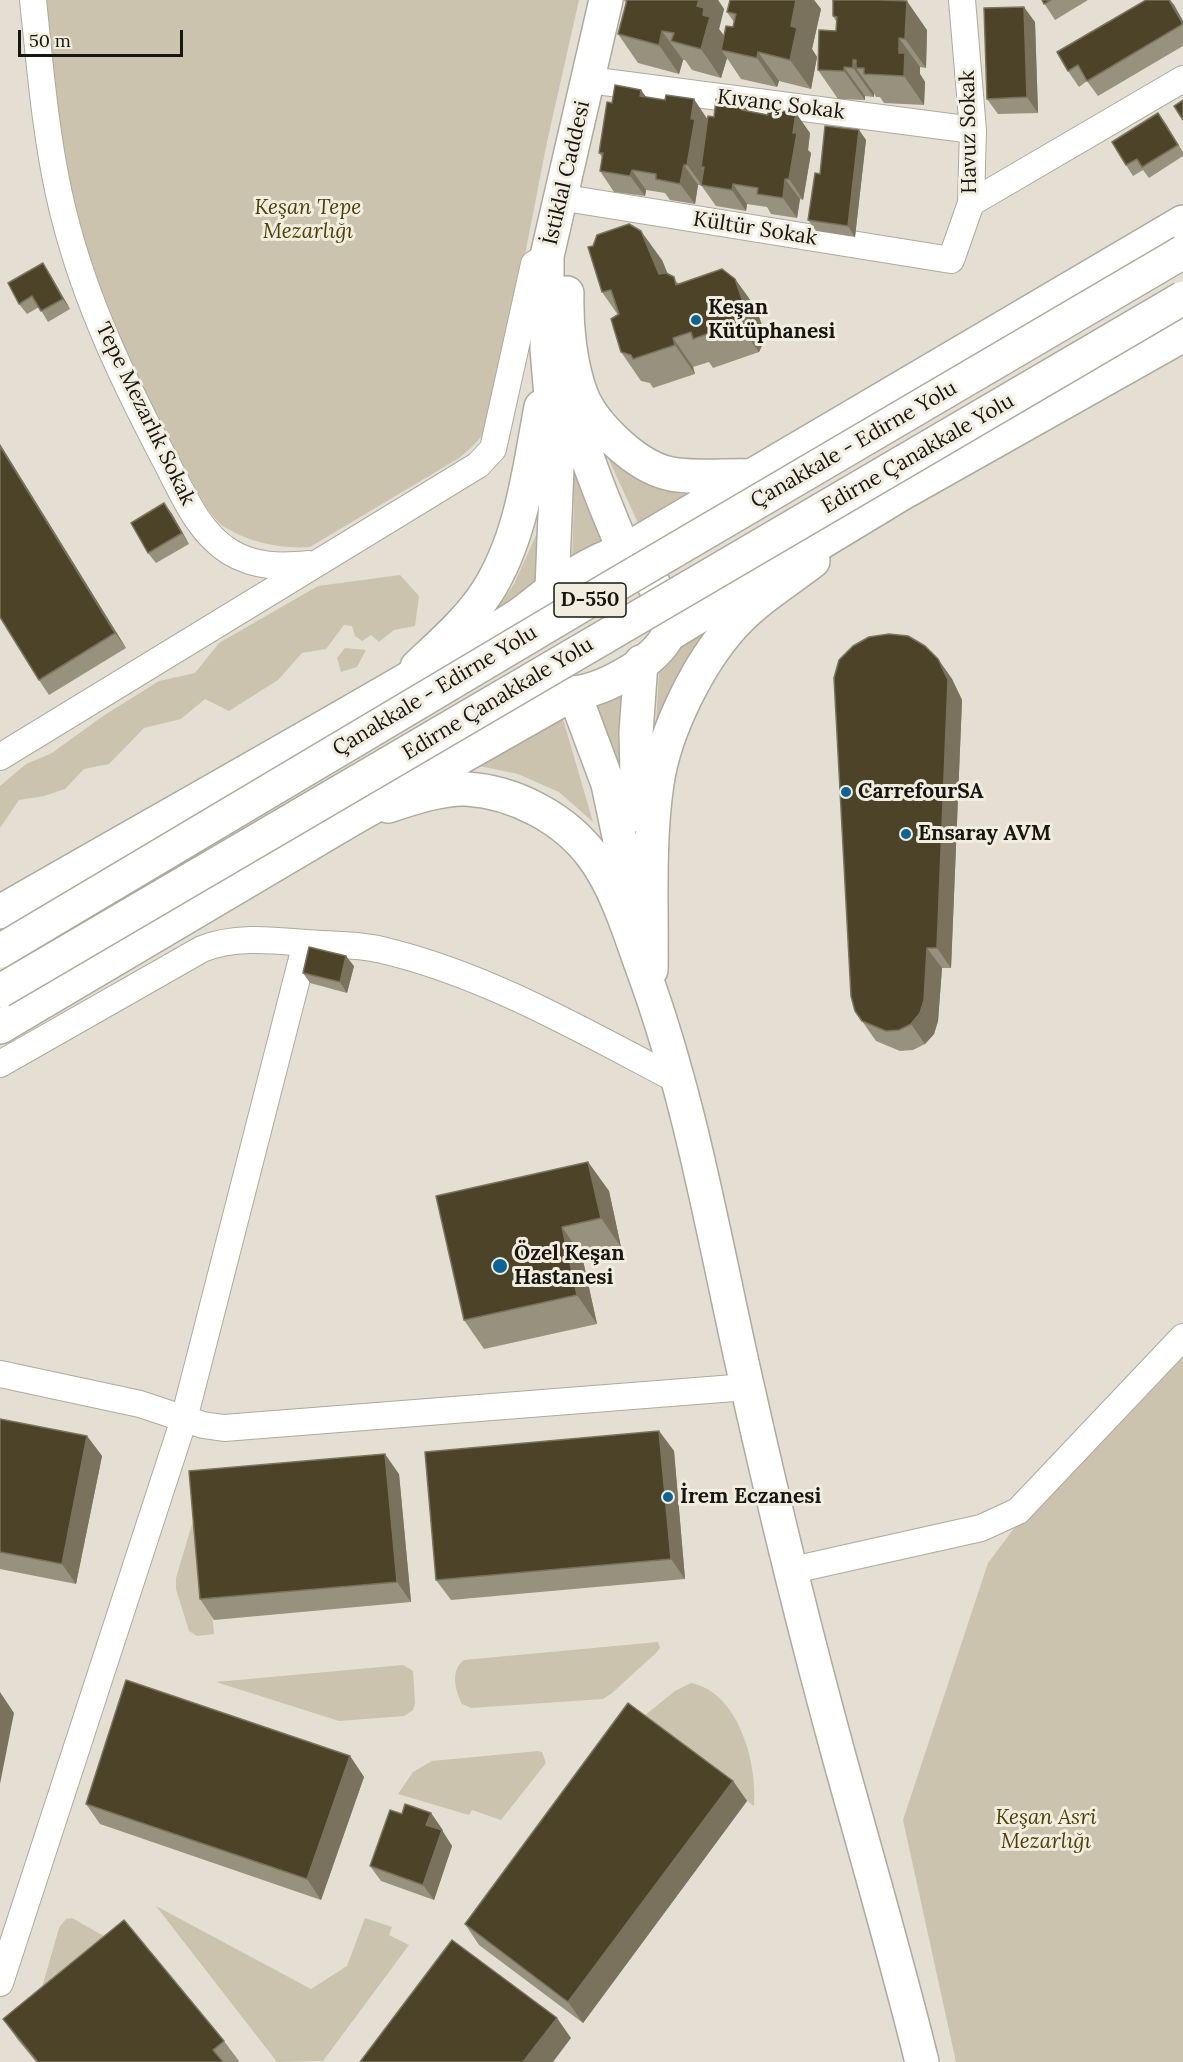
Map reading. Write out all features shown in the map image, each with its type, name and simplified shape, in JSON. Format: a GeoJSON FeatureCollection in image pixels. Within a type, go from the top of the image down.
{"type":"FeatureCollection","features":[{"type":"Feature","properties":{"kind":"main road","name":"İstiklal Caddesi"},"geometry":{"type":"LineString","coordinates":[[560,353],[548,256],[559,197],[589,81],[606,0]]}},
{"type":"Feature","properties":{"kind":"main road"},"geometry":{"type":"LineString","coordinates":[[559,197],[569,226],[566,310],[560,353],[557,468],[541,597],[528,624],[544,665],[553,676],[574,693],[608,784],[651,990]]}},
{"type":"Feature","properties":{"kind":"main road"},"geometry":{"type":"LineString","coordinates":[[0,912],[400,683],[606,556],[624,551],[1183,222]]}},
{"type":"Feature","properties":{"kind":"main road","name":"Çanakkale - Edirne Yolu"},"geometry":{"type":"LineString","coordinates":[[0,951],[602,593],[1183,252]]}},
{"type":"Feature","properties":{"kind":"main road","name":"Edirne Çanakkale Yolu"},"geometry":{"type":"LineString","coordinates":[[0,992],[1183,298]]}},
{"type":"Feature","properties":{"kind":"main road"},"geometry":{"type":"LineString","coordinates":[[668,635],[901,494],[1183,335]]}},
{"type":"Feature","properties":{"kind":"main road"},"geometry":{"type":"LineString","coordinates":[[560,353],[591,410],[612,438],[638,460],[667,473],[750,476]]}},
{"type":"Feature","properties":{"kind":"main road"},"geometry":{"type":"LineString","coordinates":[[0,1027],[350,820],[574,693],[588,692],[612,681],[664,644],[668,635],[666,611],[648,572],[624,551],[575,419],[560,353]]}},
{"type":"Feature","properties":{"kind":"main road"},"geometry":{"type":"LineString","coordinates":[[400,683],[452,633],[487,592],[518,527],[541,406],[560,353]]}},
{"type":"Feature","properties":{"kind":"main road"},"geometry":{"type":"LineString","coordinates":[[651,990],[653,812],[657,780],[682,708],[701,669],[721,640],[750,609],[901,494]]}},
{"type":"Feature","properties":{"kind":"main road"},"geometry":{"type":"LineString","coordinates":[[641,662],[636,786],[651,990]]}},
{"type":"Feature","properties":{"kind":"main road"},"geometry":{"type":"LineString","coordinates":[[350,820],[429,794],[465,789],[520,801],[547,815],[576,837],[595,859],[626,923],[681,1082],[747,1387],[840,1760],[876,1884],[922,2062]]}},
{"type":"Feature","properties":{"kind":"street","name":"Tepe Mezarlık Sokak"},"geometry":{"type":"LineString","coordinates":[[33,0],[47,127],[59,196],[93,305],[124,381],[194,515],[216,541],[228,551],[255,563],[288,566],[315,563]]}},
{"type":"Feature","properties":{"kind":"street","name":"Havuz Sokak"},"geometry":{"type":"LineString","coordinates":[[951,260],[971,203],[973,130],[962,0]]}},
{"type":"Feature","properties":{"kind":"street"},"geometry":{"type":"LineString","coordinates":[[971,203],[1183,79]]}},
{"type":"Feature","properties":{"kind":"street","name":"Kıvanç Sokak"},"geometry":{"type":"LineString","coordinates":[[589,81],[973,130]]}},
{"type":"Feature","properties":{"kind":"street","name":"Kültür Sokak"},"geometry":{"type":"LineString","coordinates":[[559,197],[951,260]]}},
{"type":"Feature","properties":{"kind":"street"},"geometry":{"type":"LineString","coordinates":[[0,757],[478,465],[493,449],[534,264],[548,256]]}},
{"type":"Feature","properties":{"kind":"street"},"geometry":{"type":"LineString","coordinates":[[0,1064],[172,964],[214,944],[266,939],[380,949],[471,978],[538,1009],[681,1082]]}},
{"type":"Feature","properties":{"kind":"street"},"geometry":{"type":"LineString","coordinates":[[0,1983],[184,1419],[306,943]]}},
{"type":"Feature","properties":{"kind":"street"},"geometry":{"type":"LineString","coordinates":[[793,1570],[981,1528],[1017,1511],[1183,1337]]}},
{"type":"Feature","properties":{"kind":"street"},"geometry":{"type":"LineString","coordinates":[[0,1374],[140,1404],[184,1419],[224,1428],[747,1387]]}},
{"type":"Feature","properties":{"kind":"green space","name":"Keşan Tepe Mezarlığı"},"geometry":{"type":"Polygon","coordinates":[[[44,0],[579,0],[547,142],[497,398],[487,426],[475,444],[459,458],[310,547],[279,546],[257,541],[237,534],[218,522],[205,506],[127,364],[89,261],[63,170],[44,0]]]}},
{"type":"Feature","properties":{"kind":"green space"},"geometry":{"type":"Polygon","coordinates":[[[570,444],[606,545],[572,563],[574,501],[570,444]]]}},
{"type":"Feature","properties":{"kind":"green space"},"geometry":{"type":"Polygon","coordinates":[[[604,449],[624,468],[644,481],[666,490],[693,496],[639,525],[604,449]]]}},
{"type":"Feature","properties":{"kind":"green space"},"geometry":{"type":"Polygon","coordinates":[[[542,522],[536,585],[495,611],[514,584],[542,522]]]}},
{"type":"Feature","properties":{"kind":"green space"},"geometry":{"type":"Polygon","coordinates":[[[400,575],[419,596],[415,626],[394,630],[379,642],[371,635],[362,641],[355,636],[352,626],[344,625],[326,649],[302,653],[278,680],[229,711],[205,699],[181,719],[144,728],[109,764],[84,769],[65,789],[44,796],[19,800],[0,828],[0,786],[26,764],[52,753],[103,716],[159,681],[195,673],[219,643],[318,586],[400,575]]]}},
{"type":"Feature","properties":{"kind":"green space"},"geometry":{"type":"Polygon","coordinates":[[[719,621],[655,741],[660,654],[719,621]]]}},
{"type":"Feature","properties":{"kind":"green space"},"geometry":{"type":"Polygon","coordinates":[[[345,648],[366,650],[357,667],[341,672],[337,658],[345,648]]]}},
{"type":"Feature","properties":{"kind":"green space"},"geometry":{"type":"Polygon","coordinates":[[[625,682],[624,805],[593,700],[625,682]]]}},
{"type":"Feature","properties":{"kind":"green space"},"geometry":{"type":"Polygon","coordinates":[[[563,719],[593,822],[559,792],[518,774],[479,766],[563,719]]]}},
{"type":"Feature","properties":{"kind":"green space","name":"Keşan Asri Mezarlığı"},"geometry":{"type":"Polygon","coordinates":[[[1183,1346],[1183,2062],[956,2062],[903,1820],[988,1563],[1024,1515],[1183,1346]]]}},
{"type":"Feature","properties":{"kind":"green space"},"geometry":{"type":"Polygon","coordinates":[[[201,1494],[214,1634],[197,1636],[189,1631],[176,1589],[176,1578],[201,1494]]]}},
{"type":"Feature","properties":{"kind":"green space"},"geometry":{"type":"Polygon","coordinates":[[[658,1642],[660,1648],[656,1653],[603,1699],[471,1708],[462,1704],[457,1693],[455,1675],[464,1660],[658,1642]]]}},
{"type":"Feature","properties":{"kind":"green space"},"geometry":{"type":"Polygon","coordinates":[[[403,1665],[413,1671],[415,1703],[413,1710],[404,1716],[339,1721],[216,1682],[403,1665]]]}},
{"type":"Feature","properties":{"kind":"green space"},"geometry":{"type":"Polygon","coordinates":[[[691,1683],[708,1689],[722,1700],[742,1732],[753,1771],[754,1806],[639,1720],[675,1691],[691,1683]]]}},
{"type":"Feature","properties":{"kind":"green space"},"geometry":{"type":"Polygon","coordinates":[[[542,1752],[546,1763],[501,1820],[472,1810],[469,1815],[398,1794],[413,1772],[432,1761],[542,1752]]]}},
{"type":"Feature","properties":{"kind":"green space"},"geometry":{"type":"Polygon","coordinates":[[[156,1906],[311,1989],[347,1966],[365,1918],[392,1927],[389,1935],[409,1945],[323,2061],[277,2062],[156,1906]]]}},
{"type":"Feature","properties":{"kind":"green space"},"geometry":{"type":"Polygon","coordinates":[[[72,1918],[125,1948],[31,2026],[59,1928],[66,1919],[72,1918]]]}},
{"type":"Feature","properties":{"kind":"building"},"geometry":{"type":"Polygon","coordinates":[[[627,0],[699,0],[697,6],[704,8],[703,15],[710,17],[701,49],[671,41],[674,33],[662,31],[659,45],[618,34],[627,0]]]}},
{"type":"Feature","properties":{"kind":"building"},"geometry":{"type":"Polygon","coordinates":[[[730,0],[796,0],[791,26],[797,28],[790,60],[758,52],[757,58],[721,50],[726,26],[733,27],[736,14],[727,12],[730,0]]]}},
{"type":"Feature","properties":{"kind":"building"},"geometry":{"type":"Polygon","coordinates":[[[833,0],[907,1],[905,39],[899,38],[899,53],[905,53],[904,76],[864,74],[864,68],[856,68],[856,60],[853,60],[853,68],[844,67],[844,71],[818,70],[819,30],[836,31],[837,17],[833,16],[833,0]]]}},
{"type":"Feature","properties":{"kind":"building"},"geometry":{"type":"Polygon","coordinates":[[[1146,0],[1169,0],[1183,24],[1087,81],[1078,65],[1068,71],[1057,52],[1146,0]]]}},
{"type":"Feature","properties":{"kind":"building"},"geometry":{"type":"Polygon","coordinates":[[[1024,7],[1027,97],[987,99],[984,8],[1024,7]]]}},
{"type":"Feature","properties":{"kind":"building"},"geometry":{"type":"Polygon","coordinates":[[[615,85],[641,90],[640,96],[665,100],[666,95],[694,99],[691,119],[695,119],[687,165],[684,165],[680,184],[656,179],[656,174],[632,170],[630,176],[600,171],[603,153],[599,153],[607,102],[612,103],[615,85]]]}},
{"type":"Feature","properties":{"kind":"building"},"geometry":{"type":"Polygon","coordinates":[[[716,99],[743,104],[742,110],[768,115],[768,109],[796,113],[793,133],[797,133],[789,179],[785,179],[783,198],[757,194],[758,188],[733,184],[732,190],[701,185],[704,167],[701,167],[708,116],[714,117],[716,99]]]}},
{"type":"Feature","properties":{"kind":"building"},"geometry":{"type":"Polygon","coordinates":[[[1183,100],[1183,120],[1174,106],[1183,100]]]}},
{"type":"Feature","properties":{"kind":"building"},"geometry":{"type":"Polygon","coordinates":[[[1158,113],[1178,145],[1142,167],[1137,159],[1126,165],[1112,142],[1158,113]]]}},
{"type":"Feature","properties":{"kind":"building"},"geometry":{"type":"Polygon","coordinates":[[[825,126],[859,130],[848,226],[808,220],[815,173],[820,174],[825,126]]]}},
{"type":"Feature","properties":{"kind":"building"},"geometry":{"type":"Polygon","coordinates":[[[629,224],[641,231],[659,274],[666,273],[674,277],[676,285],[722,269],[735,279],[745,308],[738,323],[693,339],[691,332],[673,338],[675,345],[633,359],[631,355],[621,352],[611,319],[619,314],[611,290],[602,292],[588,247],[593,246],[597,235],[629,224]]]}},
{"type":"Feature","properties":{"kind":"building"},"geometry":{"type":"Polygon","coordinates":[[[43,263],[63,299],[41,311],[32,296],[19,304],[8,283],[43,263]]]}},
{"type":"Feature","properties":{"kind":"building"},"geometry":{"type":"Polygon","coordinates":[[[0,446],[115,633],[39,680],[0,617],[0,446]]]}},
{"type":"Feature","properties":{"kind":"building"},"geometry":{"type":"Polygon","coordinates":[[[164,503],[182,533],[148,553],[131,523],[164,503]]]}},
{"type":"Feature","properties":{"kind":"building","name":"Ensaray AVM"},"geometry":{"type":"Polygon","coordinates":[[[889,634],[908,636],[925,646],[938,659],[948,680],[937,948],[927,948],[924,1000],[920,1013],[911,1024],[899,1030],[886,1031],[862,1021],[855,1011],[851,996],[834,678],[839,660],[853,646],[869,637],[889,634]]]}},
{"type":"Feature","properties":{"kind":"building"},"geometry":{"type":"Polygon","coordinates":[[[309,947],[346,956],[340,982],[303,973],[309,947]]]}},
{"type":"Feature","properties":{"kind":"building","name":"Özel Keşan Hastanesi"},"geometry":{"type":"Polygon","coordinates":[[[588,1162],[601,1218],[562,1227],[577,1295],[464,1320],[436,1196],[588,1162]]]}},
{"type":"Feature","properties":{"kind":"building"},"geometry":{"type":"Polygon","coordinates":[[[0,1419],[87,1436],[62,1564],[0,1552],[0,1419]]]}},
{"type":"Feature","properties":{"kind":"building"},"geometry":{"type":"Polygon","coordinates":[[[659,1431],[671,1559],[436,1580],[425,1452],[659,1431]]]}},
{"type":"Feature","properties":{"kind":"building"},"geometry":{"type":"Polygon","coordinates":[[[385,1454],[397,1582],[200,1599],[189,1471],[385,1454]]]}},
{"type":"Feature","properties":{"kind":"building"},"geometry":{"type":"Polygon","coordinates":[[[126,1680],[350,1756],[307,1879],[86,1804],[126,1680]]]}},
{"type":"Feature","properties":{"kind":"building"},"geometry":{"type":"Polygon","coordinates":[[[628,1703],[733,1781],[568,2002],[465,1924],[628,1703]]]}},
{"type":"Feature","properties":{"kind":"building"},"geometry":{"type":"Polygon","coordinates":[[[405,1804],[431,1813],[426,1825],[442,1830],[423,1885],[370,1866],[390,1810],[402,1814],[405,1804]]]}},
{"type":"Feature","properties":{"kind":"building"},"geometry":{"type":"Polygon","coordinates":[[[124,1920],[224,2041],[213,2050],[223,2062],[38,2062],[3,2019],[124,1920]]]}},
{"type":"Feature","properties":{"kind":"building"},"geometry":{"type":"Polygon","coordinates":[[[452,1940],[557,2018],[523,2062],[360,2062],[452,1940]]]}},
{"type":"Feature","properties":{"kind":"place","name":"Keşan Kütüphanesi"},"geometry":{"type":"Point","coordinates":[696,320]}},
{"type":"Feature","properties":{"kind":"place","name":"CarrefourSA"},"geometry":{"type":"Point","coordinates":[846,792]}},
{"type":"Feature","properties":{"kind":"place","name":"Ensaray AVM"},"geometry":{"type":"Point","coordinates":[906,834]}},
{"type":"Feature","properties":{"kind":"place","name":"Özel Keşan Hastanesi"},"geometry":{"type":"Point","coordinates":[500,1266]}},
{"type":"Feature","properties":{"kind":"place","name":"İrem Eczanesi"},"geometry":{"type":"Point","coordinates":[668,1497]}}]}
